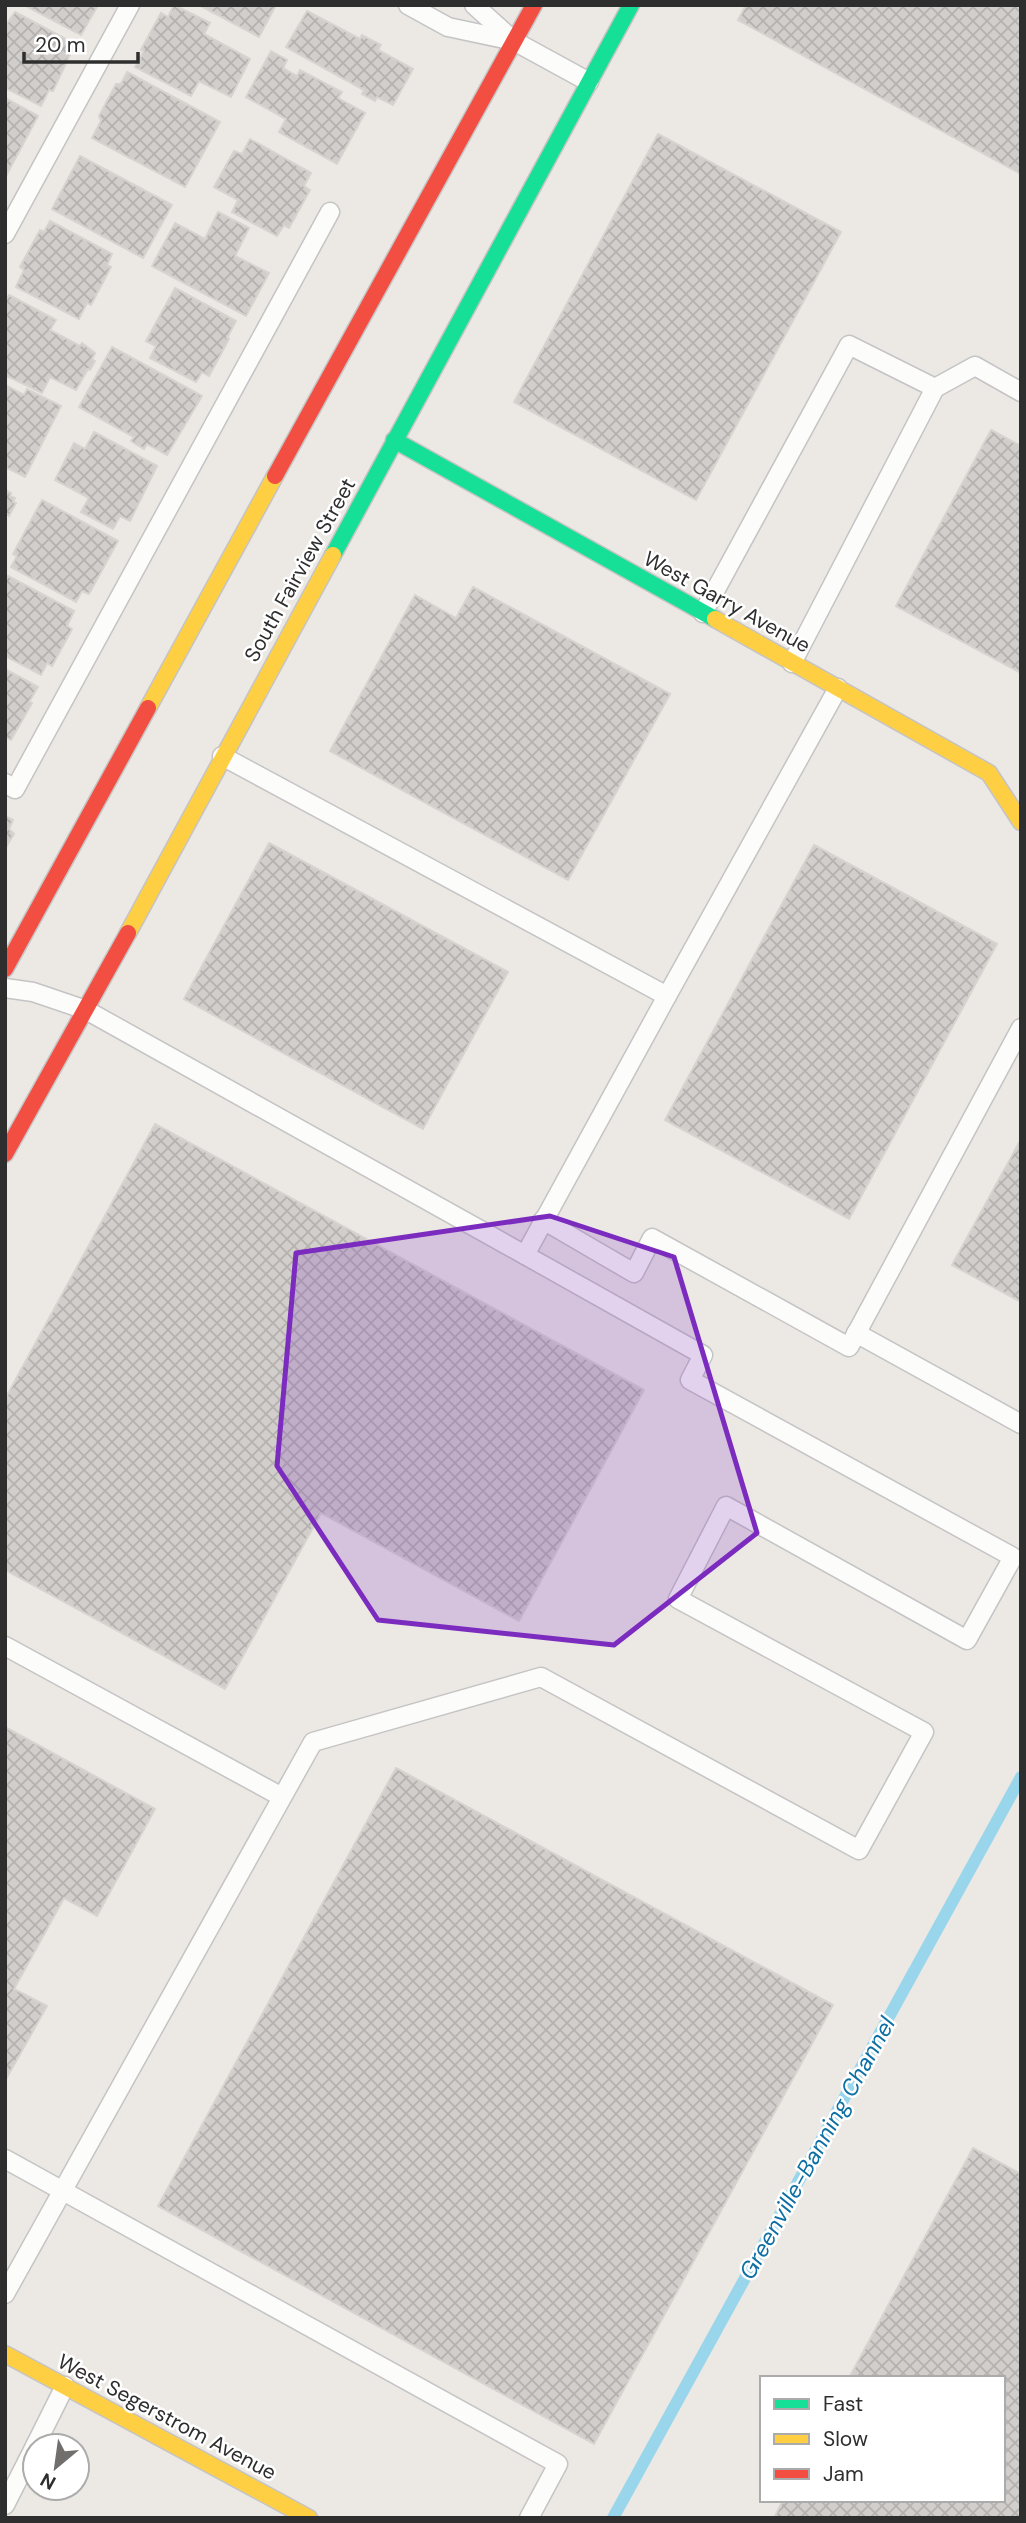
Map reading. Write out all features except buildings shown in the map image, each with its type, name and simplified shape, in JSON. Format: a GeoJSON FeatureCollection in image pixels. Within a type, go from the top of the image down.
{"type":"FeatureCollection","features":[{"type":"Feature","properties":{"kind":"main road"},"geometry":{"type":"LineString","coordinates":[[5,969],[534,5]]}},
{"type":"Feature","properties":{"kind":"main road","name":"South Fairview Street"},"geometry":{"type":"LineString","coordinates":[[5,1154],[86,1010],[631,5]]}},
{"type":"Feature","properties":{"kind":"main road","name":"West Garry Avenue"},"geometry":{"type":"LineString","coordinates":[[394,440],[989,773],[1021,822]]}},
{"type":"Feature","properties":{"kind":"main road","name":"West Segerstrom Avenue"},"geometry":{"type":"LineString","coordinates":[[5,2354],[309,2518]]}},
{"type":"Feature","properties":{"kind":"lane"},"geometry":{"type":"LineString","coordinates":[[5,234],[130,5]]}},
{"type":"Feature","properties":{"kind":"lane"},"geometry":{"type":"LineString","coordinates":[[408,5],[448,27],[514,41]]}},
{"type":"Feature","properties":{"kind":"lane"},"geometry":{"type":"LineString","coordinates":[[474,5],[514,41],[589,82]]}},
{"type":"Feature","properties":{"kind":"lane"},"geometry":{"type":"LineString","coordinates":[[5,783],[15,789],[330,212]]}},
{"type":"Feature","properties":{"kind":"lane"},"geometry":{"type":"LineString","coordinates":[[703,613],[849,345],[935,388]]}},
{"type":"Feature","properties":{"kind":"lane"},"geometry":{"type":"LineString","coordinates":[[792,663],[935,388],[975,366],[1021,392]]}},
{"type":"Feature","properties":{"kind":"lane"},"geometry":{"type":"LineString","coordinates":[[524,1255],[838,688]]}},
{"type":"Feature","properties":{"kind":"lane"},"geometry":{"type":"LineString","coordinates":[[222,756],[667,996]]}},
{"type":"Feature","properties":{"kind":"lane"},"geometry":{"type":"LineString","coordinates":[[5,988],[33,992],[86,1010],[703,1355],[690,1380],[1013,1557],[967,1640],[726,1506],[678,1599],[923,1732],[859,1850],[541,1677],[313,1742],[5,2294]]}},
{"type":"Feature","properties":{"kind":"lane"},"geometry":{"type":"LineString","coordinates":[[543,1220],[634,1273],[652,1238],[849,1347],[1021,1028]]}},
{"type":"Feature","properties":{"kind":"lane"},"geometry":{"type":"LineString","coordinates":[[856,1333],[1021,1424]]}},
{"type":"Feature","properties":{"kind":"lane"},"geometry":{"type":"LineString","coordinates":[[5,1646],[282,1797]]}},
{"type":"Feature","properties":{"kind":"lane"},"geometry":{"type":"LineString","coordinates":[[5,2159],[558,2464],[529,2518]]}},
{"type":"Feature","properties":{"kind":"lane"},"geometry":{"type":"LineString","coordinates":[[42,2432],[65,2386]]}},
{"type":"Feature","properties":{"kind":"lane"},"geometry":{"type":"LineString","coordinates":[[5,2505],[21,2474]]}},
{"type":"Feature","properties":{"kind":"highlighted area"},"geometry":{"type":"Polygon","coordinates":[[[550,1216],[674,1257],[757,1533],[614,1645],[378,1620],[277,1466],[296,1253],[550,1216]]]}},
{"type":"Feature","properties":{"kind":"waterway","name":"Greenville-Banning Channel"},"geometry":{"type":"LineString","coordinates":[[613,2518],[1021,1777]]}},
{"type":"Feature","properties":{"kind":"traffic: fast"},"geometry":{"type":"LineString","coordinates":[[333,555],[631,5]]}},
{"type":"Feature","properties":{"kind":"traffic: fast"},"geometry":{"type":"LineString","coordinates":[[394,440],[715,619]]}},
{"type":"Feature","properties":{"kind":"traffic: slow"},"geometry":{"type":"LineString","coordinates":[[148,708],[275,476]]}},
{"type":"Feature","properties":{"kind":"traffic: slow"},"geometry":{"type":"LineString","coordinates":[[128,933],[333,555]]}},
{"type":"Feature","properties":{"kind":"traffic: slow"},"geometry":{"type":"LineString","coordinates":[[715,619],[989,773],[1021,822]]}},
{"type":"Feature","properties":{"kind":"traffic: slow"},"geometry":{"type":"LineString","coordinates":[[5,2354],[309,2518]]}},
{"type":"Feature","properties":{"kind":"traffic: jam"},"geometry":{"type":"LineString","coordinates":[[275,476],[534,5]]}},
{"type":"Feature","properties":{"kind":"traffic: jam"},"geometry":{"type":"LineString","coordinates":[[5,969],[148,708]]}},
{"type":"Feature","properties":{"kind":"traffic: jam"},"geometry":{"type":"LineString","coordinates":[[5,1154],[128,933]]}}]}
